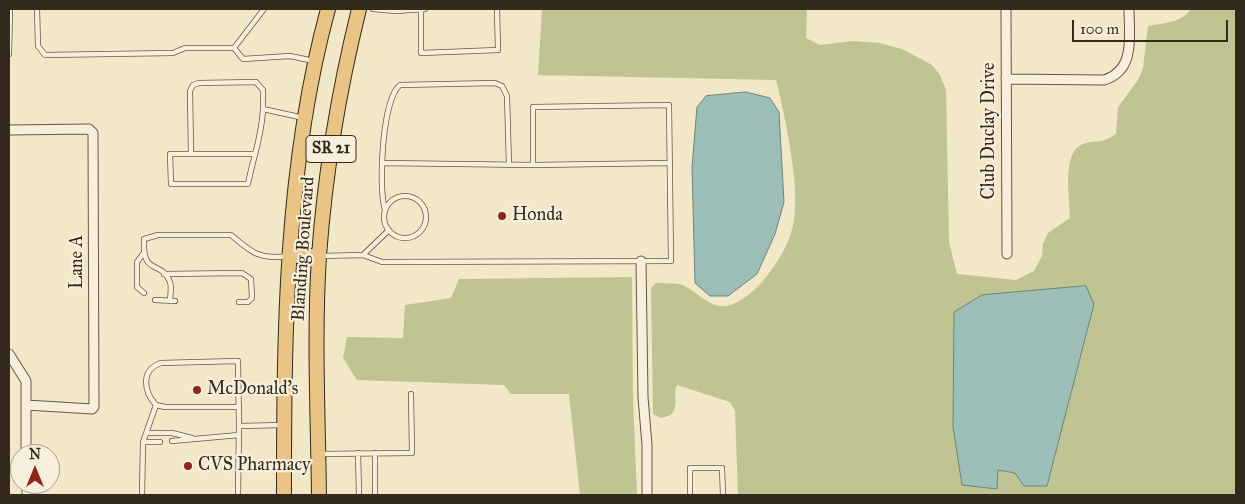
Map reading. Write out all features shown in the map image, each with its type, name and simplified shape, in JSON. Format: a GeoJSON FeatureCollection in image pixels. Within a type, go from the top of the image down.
{"type":"FeatureCollection","features":[{"type":"Feature","properties":{"kind":"main road","name":"Blanding Boulevard"},"geometry":{"type":"LineString","coordinates":[[284,495],[286,320],[292,214],[305,118],[328,9]]}},
{"type":"Feature","properties":{"kind":"main road","name":"Blanding Boulevard"},"geometry":{"type":"LineString","coordinates":[[320,495],[317,299],[319,256],[335,121],[359,9]]}},
{"type":"Feature","properties":{"kind":"main road"},"geometry":{"type":"LineString","coordinates":[[290,256],[319,256]]}},
{"type":"Feature","properties":{"kind":"street","name":"Club Duclay Drive"},"geometry":{"type":"LineString","coordinates":[[1006,9],[1007,254]]}},
{"type":"Feature","properties":{"kind":"street"},"geometry":{"type":"LineString","coordinates":[[1006,80],[1104,80],[1120,72],[1126,62],[1129,50],[1129,9]]}},
{"type":"Feature","properties":{"kind":"street","name":"Lane A"},"geometry":{"type":"LineString","coordinates":[[9,130],[89,129],[93,133],[94,407],[92,409],[26,405]]}},
{"type":"Feature","properties":{"kind":"street"},"geometry":{"type":"LineString","coordinates":[[641,261],[643,397],[647,444],[648,495]]}},
{"type":"Feature","properties":{"kind":"street"},"geometry":{"type":"LineString","coordinates":[[9,354],[26,381],[26,444]]}},
{"type":"Feature","properties":{"kind":"lane"},"geometry":{"type":"LineString","coordinates":[[9,54],[10,9]]}},
{"type":"Feature","properties":{"kind":"lane"},"geometry":{"type":"LineString","coordinates":[[37,9],[38,46],[46,55],[173,53],[185,48],[234,48]]}},
{"type":"Feature","properties":{"kind":"lane"},"geometry":{"type":"LineString","coordinates":[[234,48],[264,9]]}},
{"type":"Feature","properties":{"kind":"lane"},"geometry":{"type":"LineString","coordinates":[[373,9],[396,12],[423,10],[421,53],[498,50],[497,9]]}},
{"type":"Feature","properties":{"kind":"lane"},"geometry":{"type":"LineString","coordinates":[[234,48],[243,59],[290,56],[316,61]]}},
{"type":"Feature","properties":{"kind":"lane"},"geometry":{"type":"LineString","coordinates":[[191,154],[190,91],[193,85],[199,83],[256,82],[262,90],[261,137],[253,154],[248,184],[171,184],[170,154],[191,154],[253,154]]}},
{"type":"Feature","properties":{"kind":"lane"},"geometry":{"type":"LineString","coordinates":[[385,210],[392,200],[404,196],[419,202],[425,211],[422,227],[414,235],[402,237],[389,230],[385,222],[381,186],[382,163],[392,98],[400,85],[495,83],[506,90],[509,165]]}},
{"type":"Feature","properties":{"kind":"lane"},"geometry":{"type":"LineString","coordinates":[[319,256],[363,256],[382,262],[671,261],[669,105],[533,106],[533,165]]}},
{"type":"Feature","properties":{"kind":"lane"},"geometry":{"type":"LineString","coordinates":[[263,109],[305,118]]}},
{"type":"Feature","properties":{"kind":"lane"},"geometry":{"type":"LineString","coordinates":[[382,163],[533,165],[670,162]]}},
{"type":"Feature","properties":{"kind":"lane"},"geometry":{"type":"LineString","coordinates":[[363,256],[389,230]]}},
{"type":"Feature","properties":{"kind":"lane"},"geometry":{"type":"LineString","coordinates":[[155,300],[172,301],[171,282],[164,274],[147,263],[143,254],[144,239],[158,235],[232,235],[254,254],[273,258],[290,256]]}},
{"type":"Feature","properties":{"kind":"lane"},"geometry":{"type":"LineString","coordinates":[[143,254],[137,262],[137,286],[144,293]]}},
{"type":"Feature","properties":{"kind":"lane"},"geometry":{"type":"LineString","coordinates":[[164,274],[242,273],[251,279],[252,298],[248,302],[238,302]]}},
{"type":"Feature","properties":{"kind":"lane"},"geometry":{"type":"LineString","coordinates":[[142,495],[143,442],[156,405],[146,385],[148,371],[155,365],[182,362],[238,362],[238,495]]}},
{"type":"Feature","properties":{"kind":"lane"},"geometry":{"type":"LineString","coordinates":[[319,454],[412,452],[412,394]]}},
{"type":"Feature","properties":{"kind":"lane"},"geometry":{"type":"LineString","coordinates":[[156,405],[165,407],[239,407]]}},
{"type":"Feature","properties":{"kind":"lane"},"geometry":{"type":"LineString","coordinates":[[239,426],[284,425]]}},
{"type":"Feature","properties":{"kind":"lane"},"geometry":{"type":"LineString","coordinates":[[147,433],[172,433],[193,438]]}},
{"type":"Feature","properties":{"kind":"lane"},"geometry":{"type":"LineString","coordinates":[[172,441],[239,435]]}},
{"type":"Feature","properties":{"kind":"lane"},"geometry":{"type":"LineString","coordinates":[[143,442],[160,442]]}},
{"type":"Feature","properties":{"kind":"lane"},"geometry":{"type":"LineString","coordinates":[[358,453],[359,495]]}},
{"type":"Feature","properties":{"kind":"lane"},"geometry":{"type":"LineString","coordinates":[[375,453],[375,495]]}},
{"type":"Feature","properties":{"kind":"lane"},"geometry":{"type":"LineString","coordinates":[[690,495],[690,468],[722,468],[723,495]]}},
{"type":"Feature","properties":{"kind":"green space"},"geometry":{"type":"Polygon","coordinates":[[[542,9],[807,9],[806,38],[820,45],[853,41],[879,43],[902,49],[932,65],[940,75],[946,90],[949,242],[957,274],[1016,280],[1034,271],[1042,256],[1043,244],[1048,233],[1070,218],[1068,177],[1069,166],[1076,148],[1083,144],[1102,141],[1116,134],[1118,107],[1138,80],[1143,68],[1148,26],[1177,20],[1191,9],[1236,9],[1236,495],[738,495],[735,411],[730,402],[677,385],[673,412],[663,417],[653,414],[651,288],[656,283],[679,284],[713,304],[719,306],[731,305],[743,299],[754,290],[780,257],[787,243],[794,220],[795,188],[787,131],[776,80],[538,75],[542,9]],[[1094,304],[997,470],[1015,473],[1094,304]]]}},
{"type":"Feature","properties":{"kind":"green space"},"geometry":{"type":"Polygon","coordinates":[[[632,277],[633,400],[637,495],[580,495],[569,394],[511,394],[504,385],[357,380],[343,358],[347,337],[403,338],[405,305],[451,298],[459,279],[632,277]]]}},
{"type":"Feature","properties":{"kind":"water"},"geometry":{"type":"Polygon","coordinates":[[[746,92],[770,98],[779,112],[784,202],[775,234],[757,274],[728,296],[710,296],[695,283],[692,167],[697,107],[706,96],[746,92]]]}},
{"type":"Feature","properties":{"kind":"water"},"geometry":{"type":"Polygon","coordinates":[[[1086,286],[1094,304],[1047,486],[1024,486],[1015,473],[998,470],[997,489],[962,485],[953,427],[954,312],[982,295],[1086,286]]]}},
{"type":"Feature","properties":{"kind":"place","name":"Honda"},"geometry":{"type":"Point","coordinates":[502,216]}},
{"type":"Feature","properties":{"kind":"place","name":"McDonald's"},"geometry":{"type":"Point","coordinates":[197,390]}},
{"type":"Feature","properties":{"kind":"place","name":"CVS Pharmacy"},"geometry":{"type":"Point","coordinates":[188,466]}}]}
